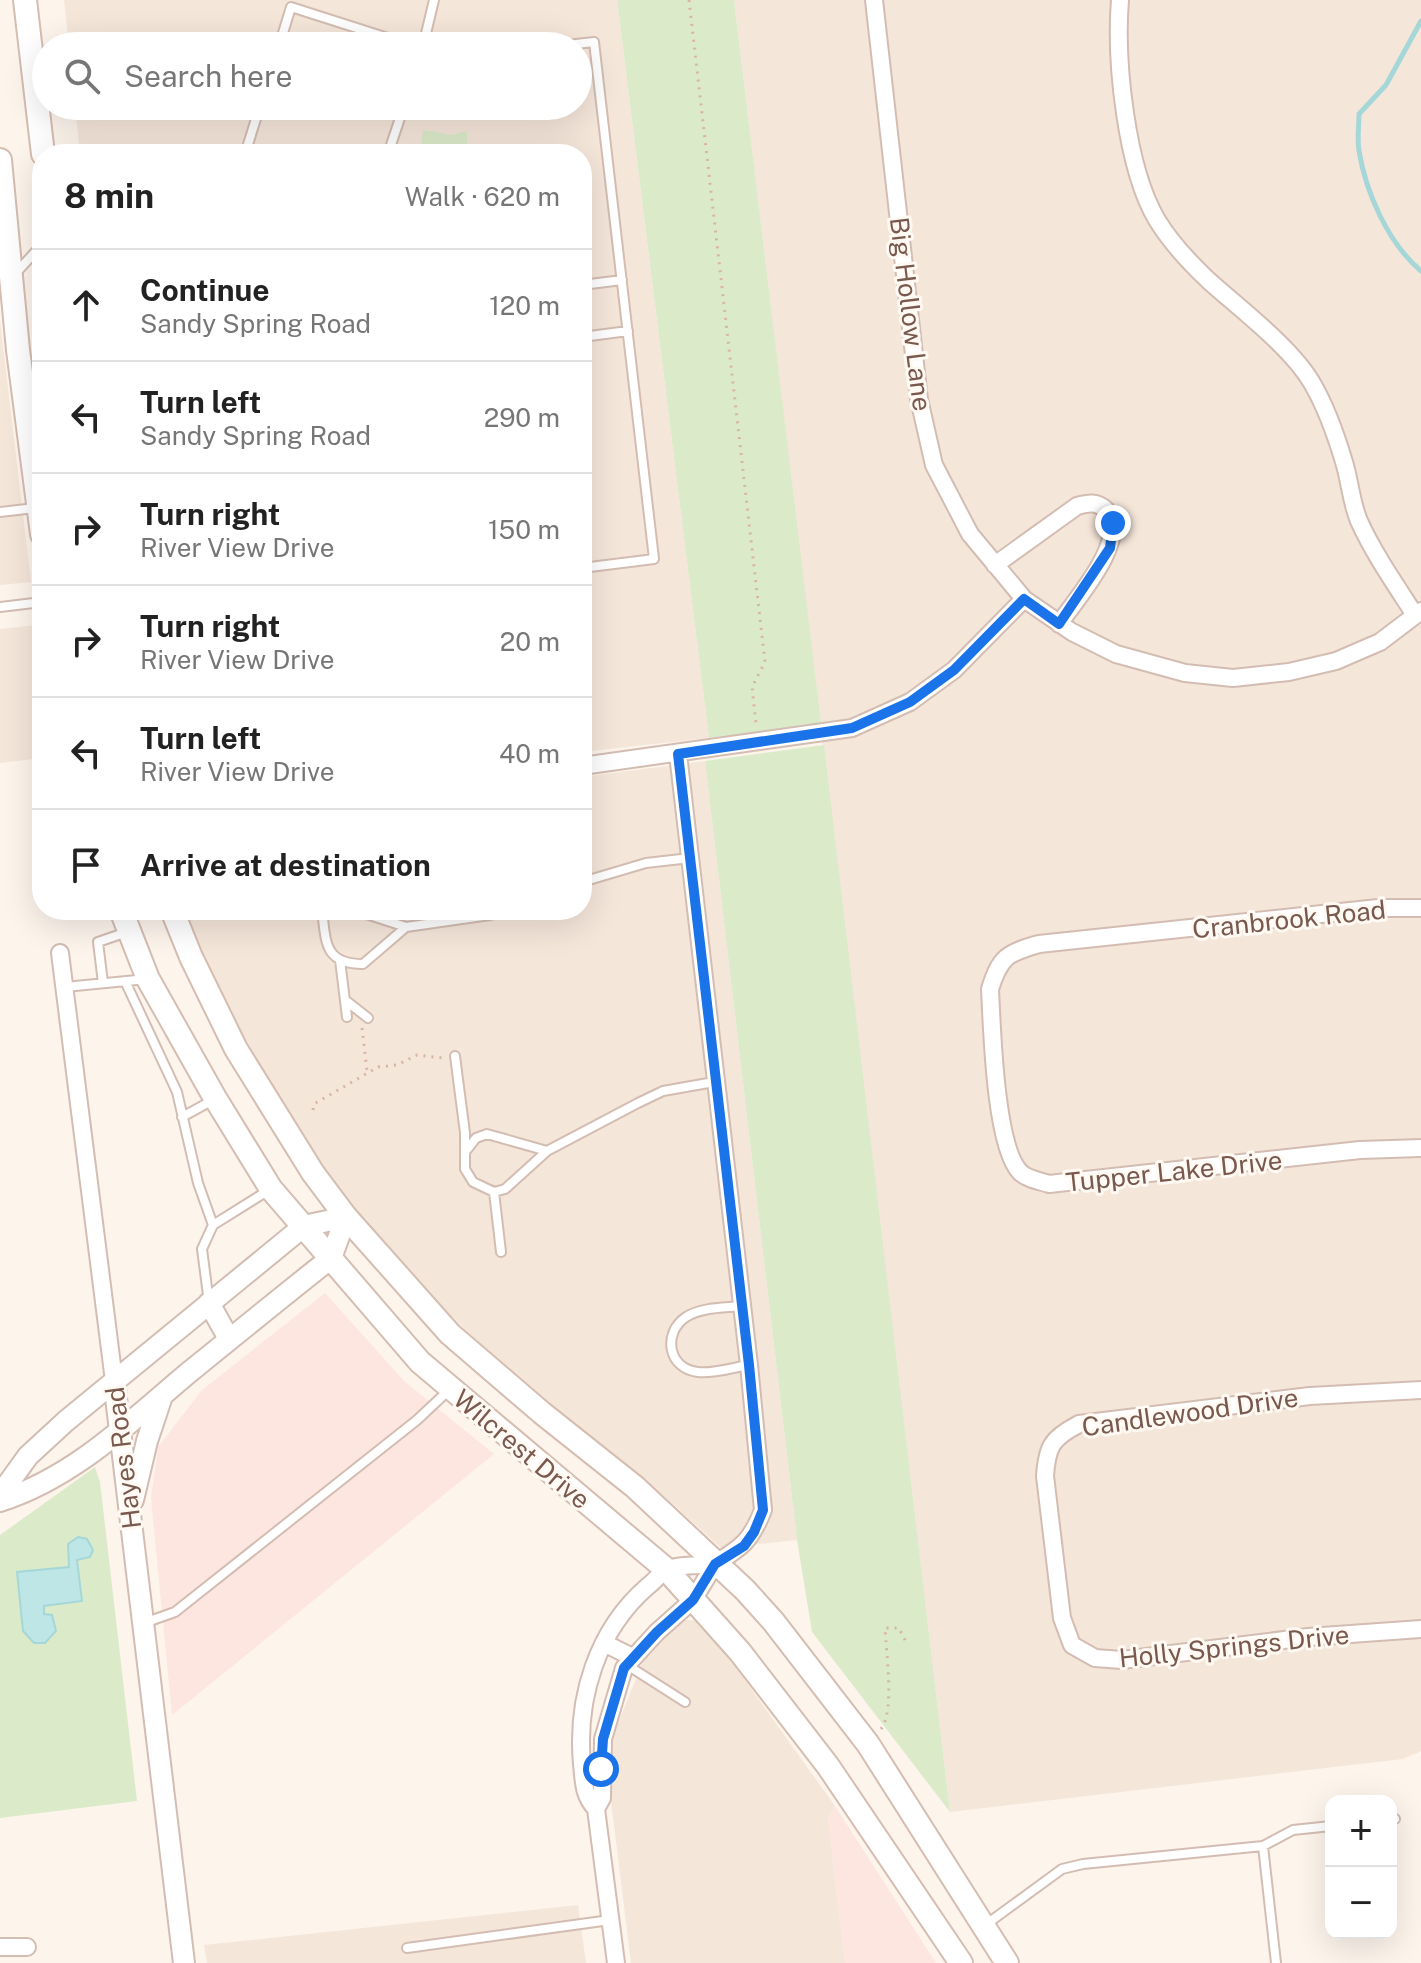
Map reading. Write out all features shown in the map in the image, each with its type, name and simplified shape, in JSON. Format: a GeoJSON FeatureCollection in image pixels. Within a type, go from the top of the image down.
{"type":"FeatureCollection","features":[{"type":"Feature","properties":{"kind":"main road"},"geometry":{"type":"LineString","coordinates":[[25,0],[32,60]]}},
{"type":"Feature","properties":{"kind":"main road"},"geometry":{"type":"LineString","coordinates":[[39,120],[42,144]]}},
{"type":"Feature","properties":{"kind":"main road"},"geometry":{"type":"LineString","coordinates":[[0,160],[5,277],[32,469]]}},
{"type":"Feature","properties":{"kind":"main road","name":"Wilcrest Drive"},"geometry":{"type":"LineString","coordinates":[[124,920],[148,979],[271,1189],[420,1362],[667,1570],[740,1652],[828,1766],[961,1963]]}},
{"type":"Feature","properties":{"kind":"main road","name":"Wilcrest Drive"},"geometry":{"type":"LineString","coordinates":[[176,920],[236,1049],[313,1173],[346,1217],[450,1334],[635,1487],[745,1590],[773,1621],[868,1744],[1007,1963]]}},
{"type":"Feature","properties":{"kind":"street","name":"Big Hollow Lane"},"geometry":{"type":"LineString","coordinates":[[874,0],[922,412],[934,465],[970,534],[1024,599],[1059,624],[1116,654],[1185,673],[1233,678],[1289,672],[1336,661],[1380,642],[1418,613]]}},
{"type":"Feature","properties":{"kind":"street"},"geometry":{"type":"LineString","coordinates":[[1120,0],[1118,48],[1128,120],[1136,164],[1156,218],[1173,244],[1292,357],[1310,380],[1326,410],[1344,461],[1358,518],[1379,561],[1418,613]]}},
{"type":"Feature","properties":{"kind":"street"},"geometry":{"type":"LineString","coordinates":[[995,565],[1077,506],[1090,502],[1108,512],[1113,523],[1110,548],[1059,624]]}},
{"type":"Feature","properties":{"kind":"street"},"geometry":{"type":"LineString","coordinates":[[592,765],[852,728],[910,702],[954,670],[1024,599]]}},
{"type":"Feature","properties":{"kind":"street"},"geometry":{"type":"LineString","coordinates":[[596,1809],[585,1798],[581,1725],[586,1690],[610,1629],[635,1598],[667,1570],[715,1564],[744,1546],[763,1510],[678,754]]}},
{"type":"Feature","properties":{"kind":"street","name":"Cranbrook Road"},"geometry":{"type":"LineString","coordinates":[[1157,932],[1378,908],[1421,908]]}},
{"type":"Feature","properties":{"kind":"street","name":"Tupper Lake Drive"},"geometry":{"type":"LineString","coordinates":[[1157,932],[1039,944],[1012,951],[997,967],[990,989],[991,1020],[1003,1132],[1009,1156],[1022,1175],[1049,1184],[1360,1150],[1421,1148]]}},
{"type":"Feature","properties":{"kind":"street","name":"Hayes Road"},"geometry":{"type":"LineString","coordinates":[[60,953],[184,1963]]}},
{"type":"Feature","properties":{"kind":"street"},"geometry":{"type":"LineString","coordinates":[[0,1498],[28,1456],[209,1303],[304,1226],[346,1217]]}},
{"type":"Feature","properties":{"kind":"street"},"geometry":{"type":"LineString","coordinates":[[0,1498],[26,1493],[120,1431],[331,1258],[346,1217]]}},
{"type":"Feature","properties":{"kind":"street"},"geometry":{"type":"LineString","coordinates":[[209,1303],[229,1339]]}},
{"type":"Feature","properties":{"kind":"street","name":"Candlewood Drive"},"geometry":{"type":"LineString","coordinates":[[1051,1530],[1045,1476],[1047,1453],[1058,1435],[1079,1424],[1310,1396],[1421,1390]]}},
{"type":"Feature","properties":{"kind":"street"},"geometry":{"type":"LineString","coordinates":[[130,1515],[147,1441],[163,1395]]}},
{"type":"Feature","properties":{"kind":"street","name":"Holly Springs Drive"},"geometry":{"type":"LineString","coordinates":[[1051,1530],[1062,1618],[1072,1645],[1095,1658],[1122,1660],[1308,1637],[1421,1629]]}},
{"type":"Feature","properties":{"kind":"street"},"geometry":{"type":"LineString","coordinates":[[616,1963],[596,1809],[602,1798],[603,1739],[629,1661],[693,1600],[715,1564]]}},
{"type":"Feature","properties":{"kind":"street"},"geometry":{"type":"LineString","coordinates":[[604,1643],[629,1661]]}},
{"type":"Feature","properties":{"kind":"street"},"geometry":{"type":"LineString","coordinates":[[0,1947],[27,1947]]}},
{"type":"Feature","properties":{"kind":"lane"},"geometry":{"type":"LineString","coordinates":[[426,32],[434,0]]}},
{"type":"Feature","properties":{"kind":"lane"},"geometry":{"type":"LineString","coordinates":[[283,32],[291,7],[369,32]]}},
{"type":"Feature","properties":{"kind":"lane"},"geometry":{"type":"LineString","coordinates":[[592,42],[654,559],[592,567]]}},
{"type":"Feature","properties":{"kind":"lane"},"geometry":{"type":"LineString","coordinates":[[248,144],[256,120]]}},
{"type":"Feature","properties":{"kind":"lane"},"geometry":{"type":"LineString","coordinates":[[391,144],[399,120]]}},
{"type":"Feature","properties":{"kind":"lane"},"geometry":{"type":"LineString","coordinates":[[5,277],[32,254]]}},
{"type":"Feature","properties":{"kind":"lane"},"geometry":{"type":"LineString","coordinates":[[592,284],[622,280]]}},
{"type":"Feature","properties":{"kind":"lane"},"geometry":{"type":"LineString","coordinates":[[592,336],[628,331]]}},
{"type":"Feature","properties":{"kind":"lane"},"geometry":{"type":"LineString","coordinates":[[0,512],[32,508]]}},
{"type":"Feature","properties":{"kind":"lane"},"geometry":{"type":"LineString","coordinates":[[0,607],[32,603]]}},
{"type":"Feature","properties":{"kind":"lane"},"geometry":{"type":"LineString","coordinates":[[592,879],[646,863],[690,858]]}},
{"type":"Feature","properties":{"kind":"lane"},"geometry":{"type":"LineString","coordinates":[[323,920],[327,945],[334,957],[347,964],[363,964],[406,927]]}},
{"type":"Feature","properties":{"kind":"lane"},"geometry":{"type":"LineString","coordinates":[[385,920],[406,927],[455,920]]}},
{"type":"Feature","properties":{"kind":"lane"},"geometry":{"type":"LineString","coordinates":[[103,983],[98,942],[128,932]]}},
{"type":"Feature","properties":{"kind":"lane"},"geometry":{"type":"LineString","coordinates":[[340,960],[347,1017]]}},
{"type":"Feature","properties":{"kind":"lane"},"geometry":{"type":"LineString","coordinates":[[64,987],[148,979]]}},
{"type":"Feature","properties":{"kind":"lane"},"geometry":{"type":"LineString","coordinates":[[125,981],[177,1092],[198,1183],[213,1225]]}},
{"type":"Feature","properties":{"kind":"lane"},"geometry":{"type":"LineString","coordinates":[[345,1000],[364,1015]]}},
{"type":"Feature","properties":{"kind":"lane"},"geometry":{"type":"LineString","coordinates":[[455,1056],[468,1176],[478,1186],[494,1192],[505,1189],[547,1151],[663,1091],[714,1082]]}},
{"type":"Feature","properties":{"kind":"lane"},"geometry":{"type":"LineString","coordinates":[[182,1117],[215,1098]]}},
{"type":"Feature","properties":{"kind":"lane"},"geometry":{"type":"LineString","coordinates":[[465,1153],[476,1138],[487,1134],[547,1151]]}},
{"type":"Feature","properties":{"kind":"lane"},"geometry":{"type":"LineString","coordinates":[[209,1303],[202,1249],[213,1225],[271,1189]]}},
{"type":"Feature","properties":{"kind":"lane"},"geometry":{"type":"LineString","coordinates":[[494,1192],[501,1252]]}},
{"type":"Feature","properties":{"kind":"lane"},"geometry":{"type":"LineString","coordinates":[[742,1306],[700,1311],[687,1316],[675,1327],[670,1342],[672,1356],[682,1367],[699,1372],[749,1365]]}},
{"type":"Feature","properties":{"kind":"lane"},"geometry":{"type":"LineString","coordinates":[[143,1624],[175,1612],[417,1420],[450,1389]]}},
{"type":"Feature","properties":{"kind":"lane"},"geometry":{"type":"LineString","coordinates":[[629,1661],[685,1702]]}},
{"type":"Feature","properties":{"kind":"lane"},"geometry":{"type":"LineString","coordinates":[[983,1927],[1062,1869],[1083,1864],[1263,1846],[1293,1830],[1325,1827]]}},
{"type":"Feature","properties":{"kind":"lane"},"geometry":{"type":"LineString","coordinates":[[1263,1846],[1276,1963]]}},
{"type":"Feature","properties":{"kind":"lane"},"geometry":{"type":"LineString","coordinates":[[407,1948],[610,1920]]}},
{"type":"Feature","properties":{"kind":"path"},"geometry":{"type":"LineString","coordinates":[[689,0],[765,662],[752,687],[758,743]]}},
{"type":"Feature","properties":{"kind":"path"},"geometry":{"type":"LineString","coordinates":[[364,1015],[367,1071]]}},
{"type":"Feature","properties":{"kind":"path"},"geometry":{"type":"LineString","coordinates":[[313,1110],[314,1104],[367,1071],[397,1065],[417,1055],[455,1056]]}},
{"type":"Feature","properties":{"kind":"path"},"geometry":{"type":"LineString","coordinates":[[868,1744],[885,1724],[888,1698],[885,1628],[899,1628],[906,1642]]}},
{"type":"Feature","properties":{"kind":"shaded area"},"geometry":{"type":"Polygon","coordinates":[[[64,0],[617,0],[709,738],[592,751],[592,144],[79,144],[76,120],[592,120],[592,32],[67,32],[64,0]]]}},
{"type":"Feature","properties":{"kind":"shaded area"},"geometry":{"type":"Polygon","coordinates":[[[734,0],[1421,0],[1421,1751],[1403,1759],[950,1812],[734,0]]]}},
{"type":"Feature","properties":{"kind":"shaded area"},"geometry":{"type":"Polygon","coordinates":[[[0,321],[31,582],[0,585],[0,321]]]}},
{"type":"Feature","properties":{"kind":"shaded area"},"geometry":{"type":"Polygon","coordinates":[[[32,626],[32,759],[0,763],[0,629],[32,626]]]}},
{"type":"Feature","properties":{"kind":"shaded area"},"geometry":{"type":"Polygon","coordinates":[[[705,761],[797,1540],[721,1548],[665,1497],[490,1355],[386,1249],[303,1140],[260,1072],[214,984],[186,920],[592,920],[592,776],[705,761]]]}},
{"type":"Feature","properties":{"kind":"shaded area"},"geometry":{"type":"Polygon","coordinates":[[[325,1293],[404,1381],[494,1454],[172,1715],[151,1498],[158,1447],[202,1390],[325,1293]]]}},
{"type":"Feature","properties":{"kind":"shaded area"},"geometry":{"type":"Polygon","coordinates":[[[681,1620],[702,1620],[835,1806],[828,1818],[845,1963],[631,1963],[607,1750],[643,1662],[681,1620]]]}},
{"type":"Feature","properties":{"kind":"shaded area"},"geometry":{"type":"Polygon","coordinates":[[[835,1806],[936,1963],[845,1963],[828,1818],[835,1806]]]}},
{"type":"Feature","properties":{"kind":"shaded area"},"geometry":{"type":"Polygon","coordinates":[[[578,1905],[586,1963],[207,1963],[204,1945],[578,1905]]]}},
{"type":"Feature","properties":{"kind":"green space"},"geometry":{"type":"Polygon","coordinates":[[[617,0],[734,0],[821,723],[788,730],[709,738],[617,0]]]}},
{"type":"Feature","properties":{"kind":"green space"},"geometry":{"type":"Polygon","coordinates":[[[423,130],[452,135],[467,131],[467,144],[421,144],[423,130]]]}},
{"type":"Feature","properties":{"kind":"green space"},"geometry":{"type":"Polygon","coordinates":[[[824,745],[950,1812],[812,1632],[797,1540],[705,761],[824,745]]]}},
{"type":"Feature","properties":{"kind":"green space"},"geometry":{"type":"Polygon","coordinates":[[[95,1467],[100,1482],[137,1801],[0,1818],[0,1535],[95,1467]]]}},
{"type":"Feature","properties":{"kind":"water"},"geometry":{"type":"Polygon","coordinates":[[[78,1537],[87,1539],[93,1550],[90,1557],[77,1560],[82,1601],[44,1606],[44,1614],[52,1615],[56,1631],[45,1643],[34,1643],[23,1631],[17,1572],[69,1567],[68,1544],[78,1537]]]}},
{"type":"Feature","properties":{"kind":"waterway"},"geometry":{"type":"LineString","coordinates":[[1421,21],[1386,85],[1359,114],[1358,137],[1362,167],[1380,216],[1398,246],[1421,271]]}},
{"type":"Feature","properties":{"kind":"route"},"geometry":{"type":"LineString","coordinates":[[601,1769],[603,1739],[624,1668],[657,1632],[693,1600],[715,1564],[744,1546],[763,1510],[678,754],[852,728],[910,702],[954,670],[1024,599],[1059,624],[1110,548],[1113,523]]}}]}
